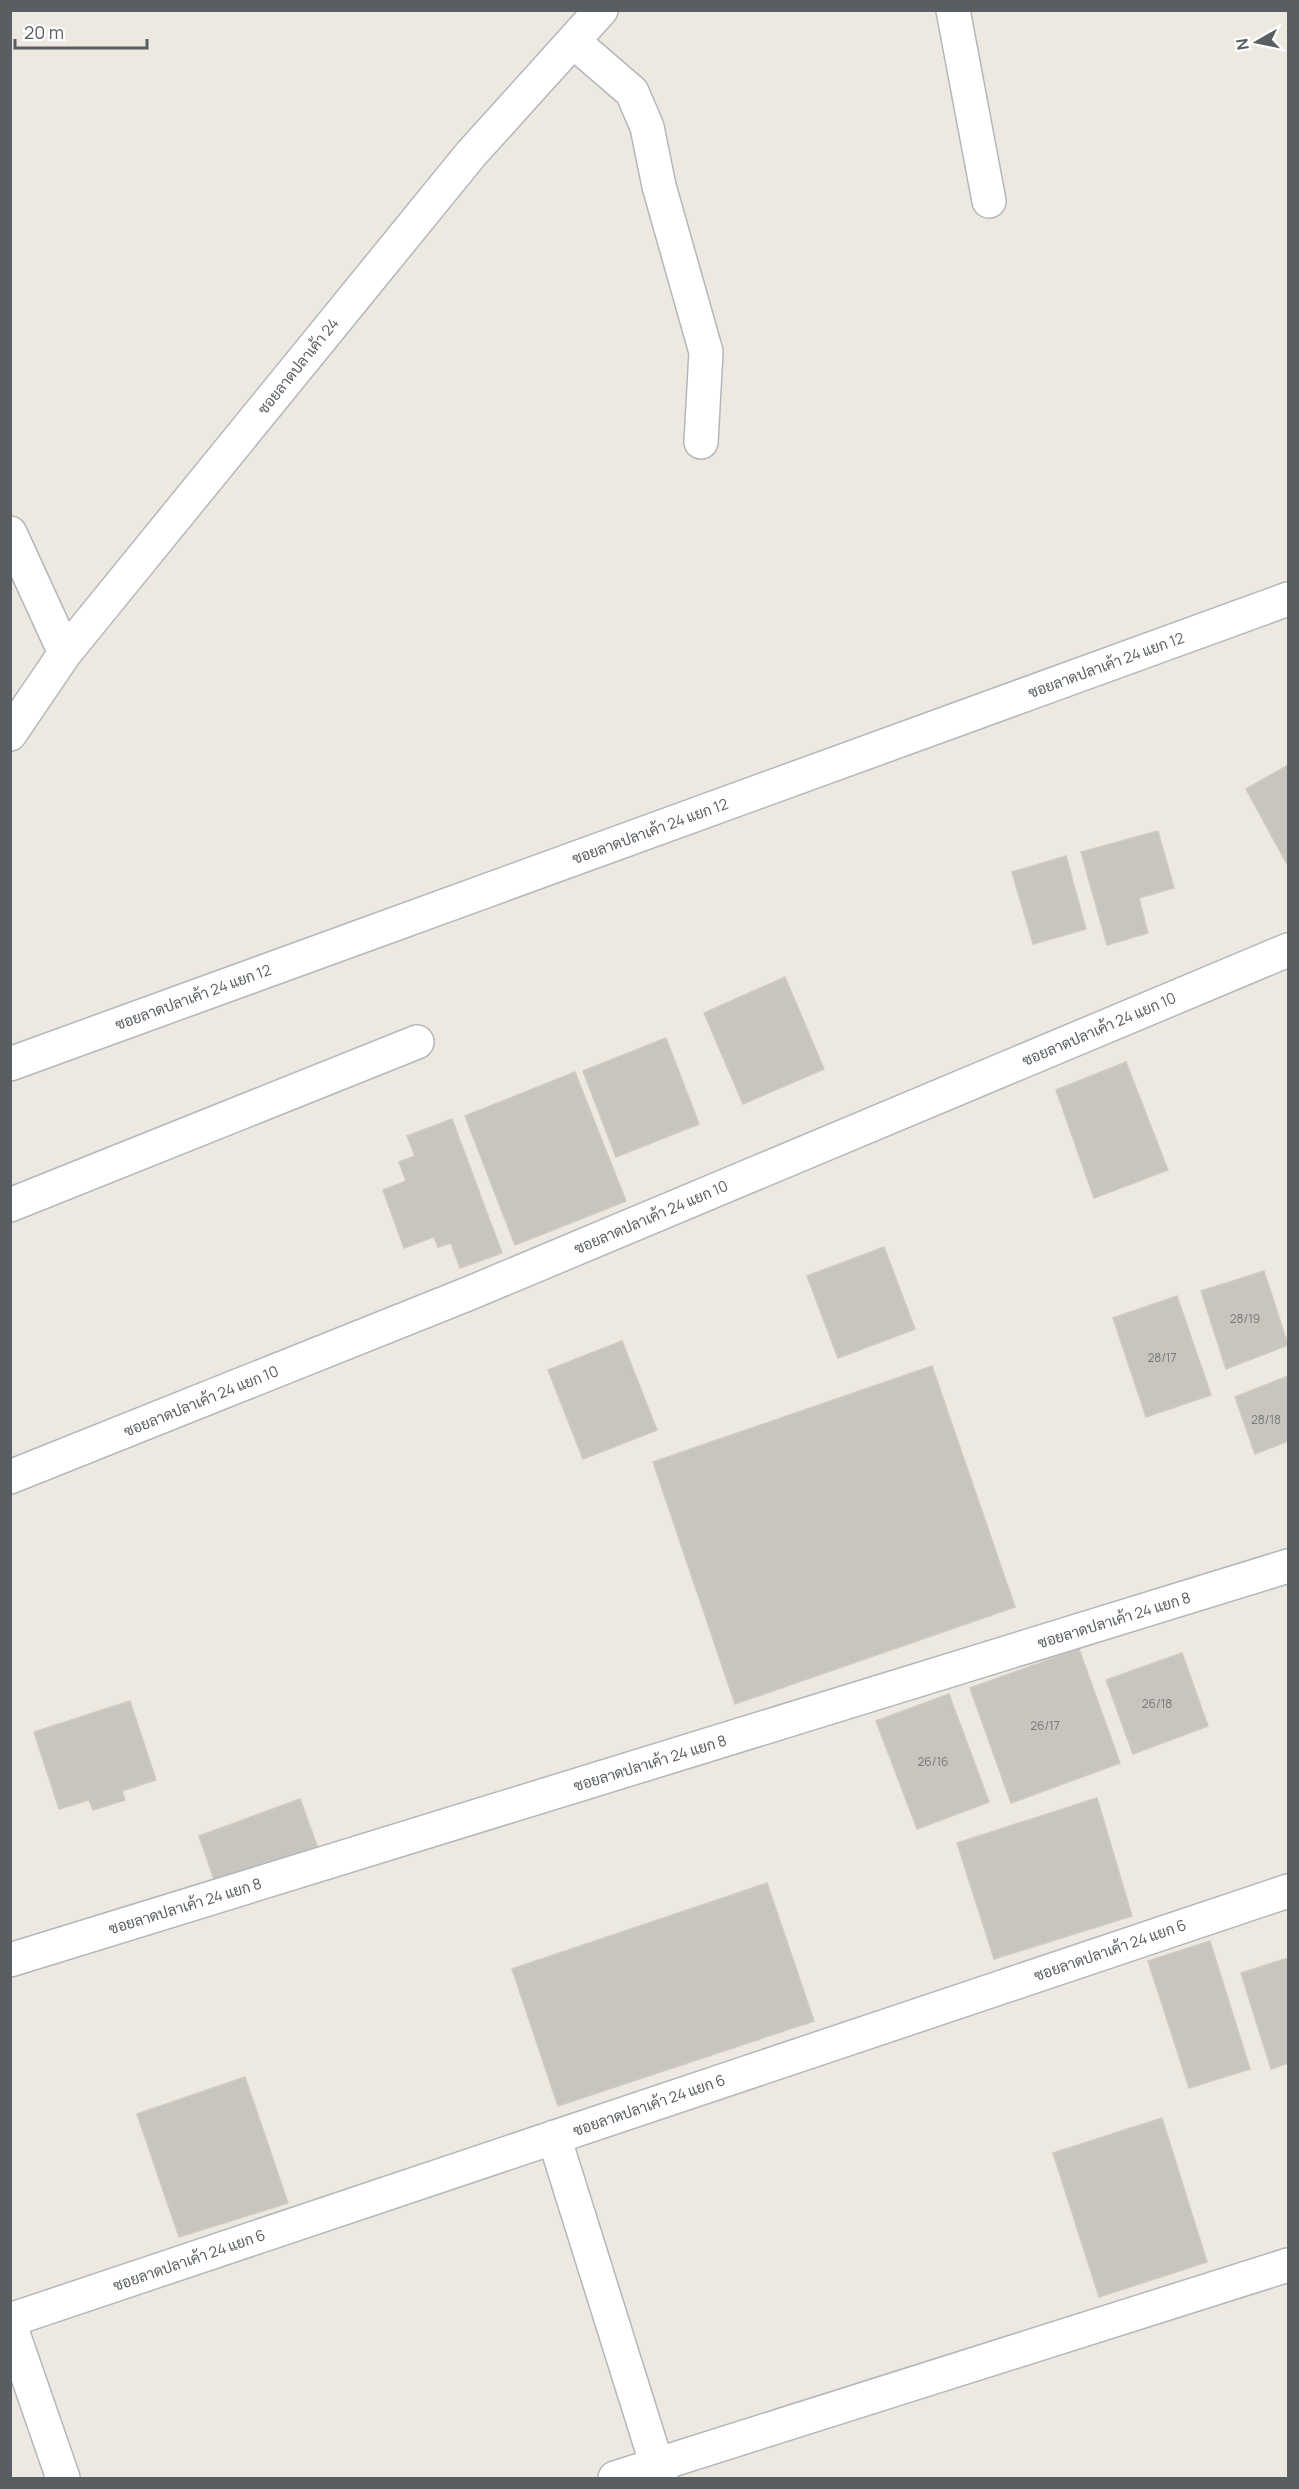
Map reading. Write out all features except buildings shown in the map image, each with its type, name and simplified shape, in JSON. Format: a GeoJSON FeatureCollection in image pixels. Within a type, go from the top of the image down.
{"type":"FeatureCollection","features":[{"type":"Feature","properties":{"kind":"street","name":"ซอยลาดปลาเค้า 24"},"geometry":{"type":"LineString","coordinates":[[10,734],[65,653],[471,154],[601,10]]}},
{"type":"Feature","properties":{"kind":"street"},"geometry":{"type":"LineString","coordinates":[[953,10],[989,201]]}},
{"type":"Feature","properties":{"kind":"street"},"geometry":{"type":"LineString","coordinates":[[574,42],[632,92],[647,127],[659,186],[706,352],[701,442]]}},
{"type":"Feature","properties":{"kind":"street"},"geometry":{"type":"LineString","coordinates":[[10,533],[65,653]]}},
{"type":"Feature","properties":{"kind":"street","name":"ซอยลาดปลาเค้า 24 แยก 12"},"geometry":{"type":"LineString","coordinates":[[10,1064],[1288,599]]}},
{"type":"Feature","properties":{"kind":"street","name":"ซอยลาดปลาเค้า 24 แยก 10"},"geometry":{"type":"LineString","coordinates":[[10,1477],[470,1293],[1288,950]]}},
{"type":"Feature","properties":{"kind":"street"},"geometry":{"type":"LineString","coordinates":[[10,1205],[417,1042]]}},
{"type":"Feature","properties":{"kind":"street","name":"ซอยลาดปลาเค้า 24 แยก 8"},"geometry":{"type":"LineString","coordinates":[[10,1960],[1288,1566]]}},
{"type":"Feature","properties":{"kind":"street","name":"ซอยลาดปลาเค้า 24 แยก 6"},"geometry":{"type":"LineString","coordinates":[[10,2320],[1288,1891]]}},
{"type":"Feature","properties":{"kind":"street"},"geometry":{"type":"LineString","coordinates":[[554,2137],[659,2471]]}},
{"type":"Feature","properties":{"kind":"street"},"geometry":{"type":"LineString","coordinates":[[615,2478],[659,2471],[1288,2265]]}},
{"type":"Feature","properties":{"kind":"street"},"geometry":{"type":"LineString","coordinates":[[10,2325],[63,2478]]}}]}
